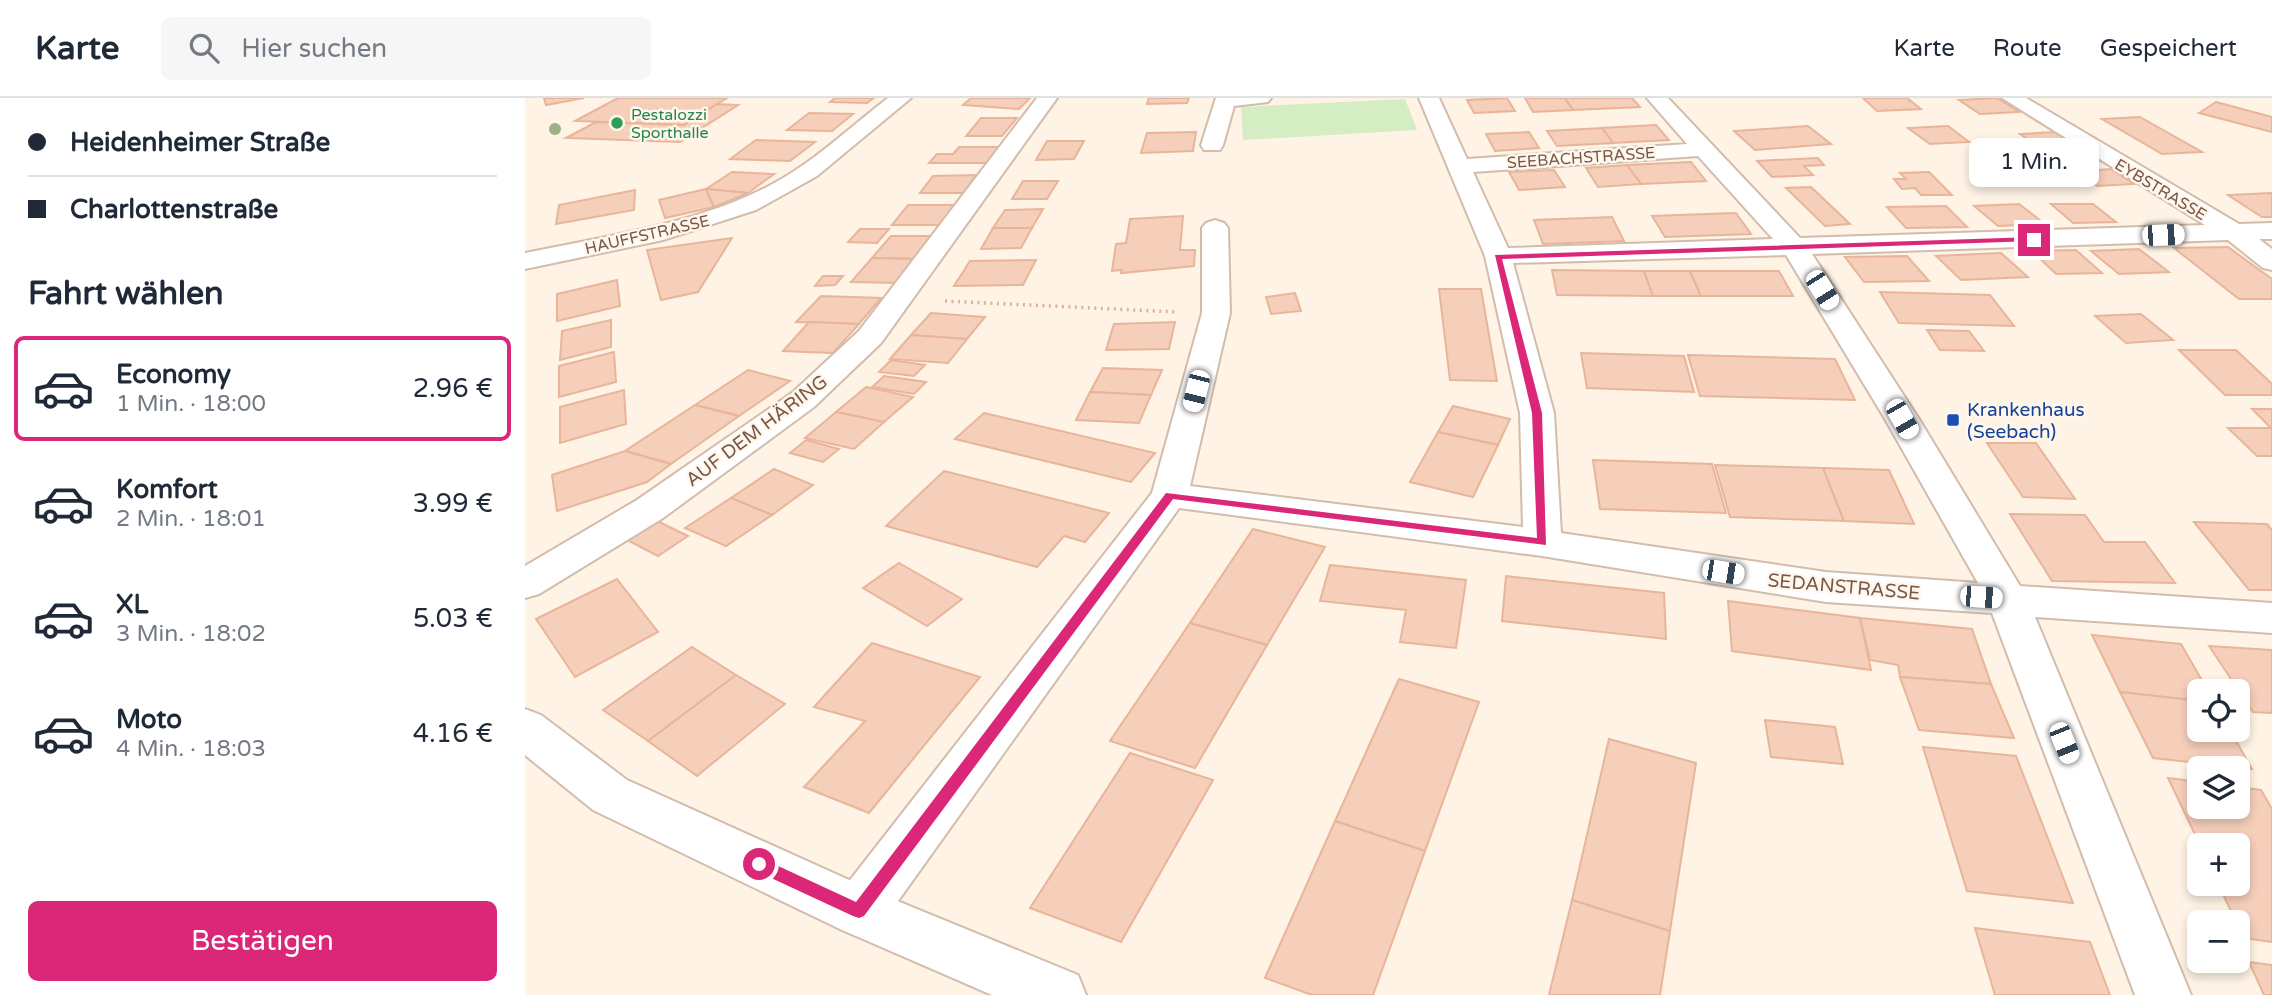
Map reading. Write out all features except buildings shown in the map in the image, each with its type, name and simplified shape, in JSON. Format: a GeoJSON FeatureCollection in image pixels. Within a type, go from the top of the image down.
{"type":"FeatureCollection","features":[{"type":"Feature","properties":{"kind":"street","name":"HAUFFSTRASSE"},"geometry":{"type":"LineString","coordinates":[[525,261],[680,228],[750,203],[803,175],[901,98]]}},
{"type":"Feature","properties":{"kind":"street","name":"AUF DEM HÄRING"},"geometry":{"type":"LineString","coordinates":[[525,584],[650,509],[803,400],[870,337],[1031,116],[1047,98]]}},
{"type":"Feature","properties":{"kind":"street"},"geometry":{"type":"LineString","coordinates":[[1212,145],[1226,99],[1261,98]]}},
{"type":"Feature","properties":{"kind":"street"},"geometry":{"type":"LineString","coordinates":[[1429,98],[1498,256],[1537,413],[1542,543]]}},
{"type":"Feature","properties":{"kind":"street"},"geometry":{"type":"LineString","coordinates":[[1657,98],[1795,248],[1902,419],[2007,598],[2163,995]]}},
{"type":"Feature","properties":{"kind":"street","name":"EYBSTRASSE"},"geometry":{"type":"LineString","coordinates":[[2012,98],[2234,233],[2272,262]]}},
{"type":"Feature","properties":{"kind":"street","name":"SEEBACHSTRASSE"},"geometry":{"type":"LineString","coordinates":[[1458,166],[1704,149]]}},
{"type":"Feature","properties":{"kind":"street"},"geometry":{"type":"LineString","coordinates":[[859,911],[1170,495],[1216,313],[1215,228]]}},
{"type":"Feature","properties":{"kind":"street"},"geometry":{"type":"LineString","coordinates":[[1498,256],[2272,231]]}},
{"type":"Feature","properties":{"kind":"street","name":"SEDANSTRASSE"},"geometry":{"type":"LineString","coordinates":[[1170,495],[1542,543],[1826,587],[2272,618]]}},
{"type":"Feature","properties":{"kind":"street"},"geometry":{"type":"LineString","coordinates":[[525,728],[610,796],[859,911],[1058,995]]}},
{"type":"Feature","properties":{"kind":"path"},"geometry":{"type":"LineString","coordinates":[[900,298],[1216,313]]}},
{"type":"Feature","properties":{"kind":"green space"},"geometry":{"type":"Polygon","coordinates":[[[1405,99],[1417,130],[1243,140],[1241,107],[1405,99]]]}},
{"type":"Feature","properties":{"kind":"place","name":"Pestalozzi Sporthalle"},"geometry":{"type":"Point","coordinates":[617,123]}},
{"type":"Feature","properties":{"kind":"place","name":"Krankenhaus (Seebach)"},"geometry":{"type":"Point","coordinates":[1953,420]}},
{"type":"Feature","properties":{"kind":"route"},"geometry":{"type":"LineString","coordinates":[[759,864],[859,911],[1170,495],[1542,543],[1537,413],[1498,256],[2034,240]]}}]}
